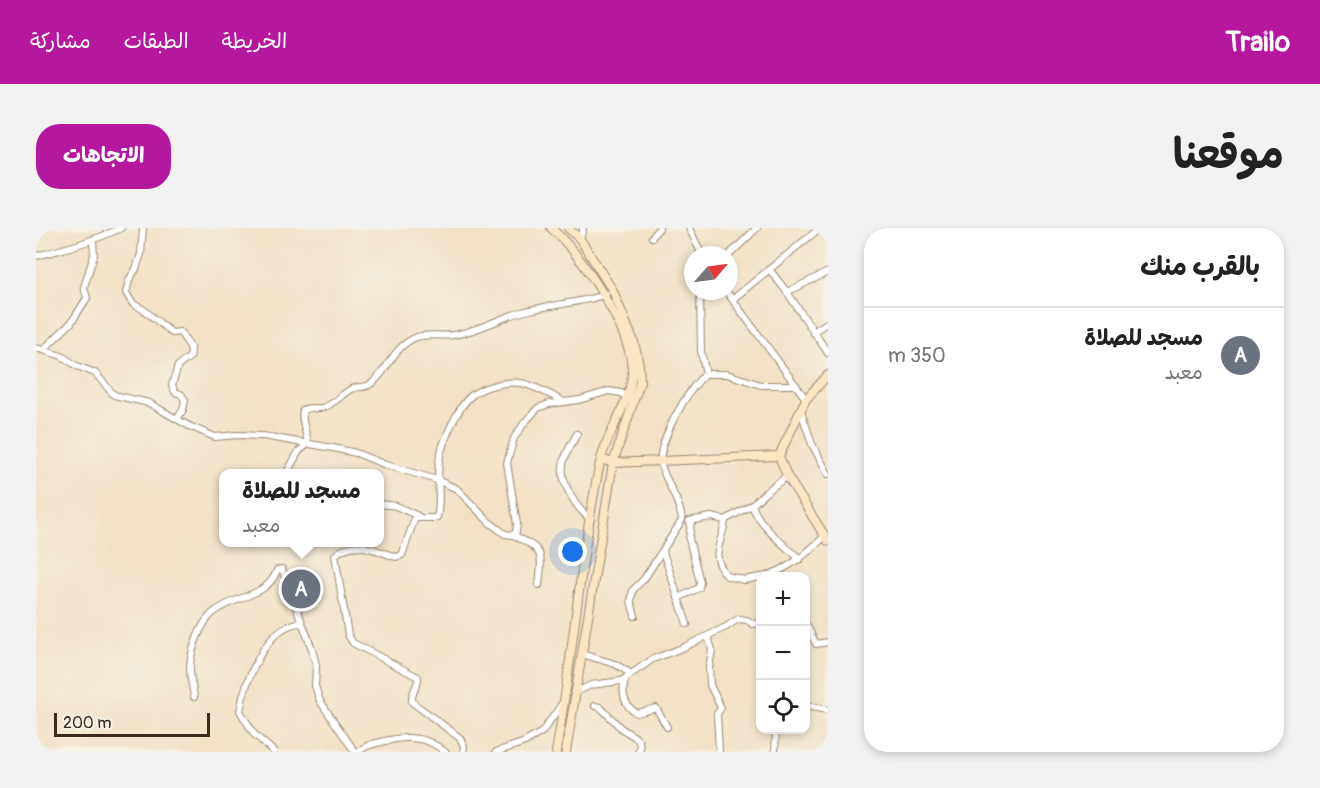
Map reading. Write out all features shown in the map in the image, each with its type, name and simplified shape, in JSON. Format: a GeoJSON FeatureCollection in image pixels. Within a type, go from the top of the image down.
{"type":"FeatureCollection","features":[{"type":"Feature","properties":{"kind":"street"},"geometry":{"type":"LineString","coordinates":[[36,256],[80,245],[121,228]]}},
{"type":"Feature","properties":{"kind":"street"},"geometry":{"type":"LineString","coordinates":[[143,228],[141,254],[129,280],[126,293],[133,304],[144,309],[172,333],[180,332],[190,347],[191,356],[178,366],[172,385],[175,392],[181,394],[185,400],[183,410],[177,419]]}},
{"type":"Feature","properties":{"kind":"street"},"geometry":{"type":"LineString","coordinates":[[551,228],[567,241],[584,262],[623,335],[632,368],[630,401],[613,463],[566,752]]}},
{"type":"Feature","properties":{"kind":"street"},"geometry":{"type":"LineString","coordinates":[[556,752],[566,699],[601,459],[616,418],[630,401],[640,382],[634,342],[613,291],[580,239],[568,228]]}},
{"type":"Feature","properties":{"kind":"street"},"geometry":{"type":"LineString","coordinates":[[580,239],[583,228]]}},
{"type":"Feature","properties":{"kind":"street"},"geometry":{"type":"LineString","coordinates":[[652,237],[659,228]]}},
{"type":"Feature","properties":{"kind":"street"},"geometry":{"type":"LineString","coordinates":[[689,228],[698,246]]}},
{"type":"Feature","properties":{"kind":"street"},"geometry":{"type":"LineString","coordinates":[[738,246],[757,228]]}},
{"type":"Feature","properties":{"kind":"street"},"geometry":{"type":"LineString","coordinates":[[738,295],[820,228]]}},
{"type":"Feature","properties":{"kind":"street"},"geometry":{"type":"LineString","coordinates":[[39,349],[71,323],[87,298],[84,287],[94,255],[93,240]]}},
{"type":"Feature","properties":{"kind":"street"},"geometry":{"type":"LineString","coordinates":[[769,268],[828,353]]}},
{"type":"Feature","properties":{"kind":"street"},"geometry":{"type":"LineString","coordinates":[[787,292],[828,272]]}},
{"type":"Feature","properties":{"kind":"street"},"geometry":{"type":"LineString","coordinates":[[308,444],[302,419],[303,410],[309,407],[319,409],[326,407],[351,389],[368,386],[404,344],[413,338],[471,331],[523,311],[613,291]]}},
{"type":"Feature","properties":{"kind":"street"},"geometry":{"type":"LineString","coordinates":[[700,300],[701,352],[706,374]]}},
{"type":"Feature","properties":{"kind":"street"},"geometry":{"type":"LineString","coordinates":[[734,300],[806,399]]}},
{"type":"Feature","properties":{"kind":"street"},"geometry":{"type":"LineString","coordinates":[[813,332],[828,322]]}},
{"type":"Feature","properties":{"kind":"street"},"geometry":{"type":"LineString","coordinates":[[39,349],[62,356],[77,366],[95,373],[114,395],[148,403],[189,426],[215,437],[263,436],[356,453],[457,489],[489,522],[505,534],[513,534],[537,548],[541,553],[539,585]]}},
{"type":"Feature","properties":{"kind":"street"},"geometry":{"type":"LineString","coordinates":[[635,616],[631,601],[633,590],[644,579],[663,552],[682,520],[680,504],[666,478],[661,462],[662,449],[668,432],[698,380],[706,374],[727,374],[761,385],[796,385]]}},
{"type":"Feature","properties":{"kind":"street"},"geometry":{"type":"LineString","coordinates":[[778,572],[800,559],[826,539],[787,476],[779,456],[806,399],[828,375]]}},
{"type":"Feature","properties":{"kind":"street"},"geometry":{"type":"LineString","coordinates":[[384,505],[396,506],[419,516],[437,517],[439,506],[437,480],[440,456],[459,411],[473,394],[492,386],[509,383],[523,384],[564,402]]}},
{"type":"Feature","properties":{"kind":"street"},"geometry":{"type":"LineString","coordinates":[[513,534],[516,532],[517,524],[507,463],[514,438],[525,422],[538,408],[609,391],[621,393],[630,401]]}},
{"type":"Feature","properties":{"kind":"street"},"geometry":{"type":"LineString","coordinates":[[801,411],[812,444],[828,474]]}},
{"type":"Feature","properties":{"kind":"street"},"geometry":{"type":"LineString","coordinates":[[577,434],[562,465],[564,477],[577,508],[591,519]]}},
{"type":"Feature","properties":{"kind":"street"},"geometry":{"type":"LineString","coordinates":[[289,469],[299,451],[308,444]]}},
{"type":"Feature","properties":{"kind":"street"},"geometry":{"type":"LineString","coordinates":[[601,459],[613,463],[779,456]]}},
{"type":"Feature","properties":{"kind":"street"},"geometry":{"type":"LineString","coordinates":[[682,520],[691,521],[711,517],[725,520],[752,505],[787,476]]}},
{"type":"Feature","properties":{"kind":"street"},"geometry":{"type":"LineString","coordinates":[[752,505],[754,512],[767,528],[800,559]]}},
{"type":"Feature","properties":{"kind":"street"},"geometry":{"type":"LineString","coordinates":[[364,547],[396,557],[402,555],[414,518],[419,516]]}},
{"type":"Feature","properties":{"kind":"street"},"geometry":{"type":"LineString","coordinates":[[725,520],[716,552],[721,569],[733,579],[756,578]]}},
{"type":"Feature","properties":{"kind":"street"},"geometry":{"type":"LineString","coordinates":[[678,598],[699,588],[700,582],[690,539],[691,521]]}},
{"type":"Feature","properties":{"kind":"street"},"geometry":{"type":"LineString","coordinates":[[347,547],[335,555],[348,635],[353,643],[418,677],[411,696],[412,702],[460,738],[464,746],[463,752]]}},
{"type":"Feature","properties":{"kind":"street"},"geometry":{"type":"LineString","coordinates":[[663,552],[687,624]]}},
{"type":"Feature","properties":{"kind":"street"},"geometry":{"type":"LineString","coordinates":[[194,697],[190,668],[197,640],[206,622],[212,613],[223,606],[265,587],[274,579],[280,568],[286,577],[316,665],[315,686],[320,701],[357,752],[363,747],[398,738],[418,737],[436,744],[445,752]]}},
{"type":"Feature","properties":{"kind":"street"},"geometry":{"type":"LineString","coordinates":[[496,752],[525,742],[542,732],[559,705],[577,691],[591,685],[610,683],[628,676],[653,659],[708,636],[738,619],[756,624]]}},
{"type":"Feature","properties":{"kind":"street"},"geometry":{"type":"LineString","coordinates":[[274,752],[254,734],[249,726],[240,711],[242,699],[255,661],[266,646],[293,623],[301,622]]}},
{"type":"Feature","properties":{"kind":"street"},"geometry":{"type":"LineString","coordinates":[[807,626],[816,644],[828,642]]}},
{"type":"Feature","properties":{"kind":"street"},"geometry":{"type":"LineString","coordinates":[[708,636],[712,650],[708,668],[710,685],[721,708],[717,714],[717,750]]}},
{"type":"Feature","properties":{"kind":"street"},"geometry":{"type":"LineString","coordinates":[[582,654],[615,664],[628,676]]}},
{"type":"Feature","properties":{"kind":"street"},"geometry":{"type":"LineString","coordinates":[[628,676],[622,688],[624,698],[631,710],[637,714],[656,708],[667,727]]}},
{"type":"Feature","properties":{"kind":"street"},"geometry":{"type":"LineString","coordinates":[[595,706],[600,707],[622,729],[639,741],[638,752]]}},
{"type":"Feature","properties":{"kind":"street"},"geometry":{"type":"LineString","coordinates":[[810,707],[828,710]]}},
{"type":"Feature","properties":{"kind":"street"},"geometry":{"type":"LineString","coordinates":[[775,752],[777,734]]}},
{"type":"Feature","properties":{"kind":"place","name":"مسجد للصلاة"},"geometry":{"type":"Point","coordinates":[301,589]}}]}
